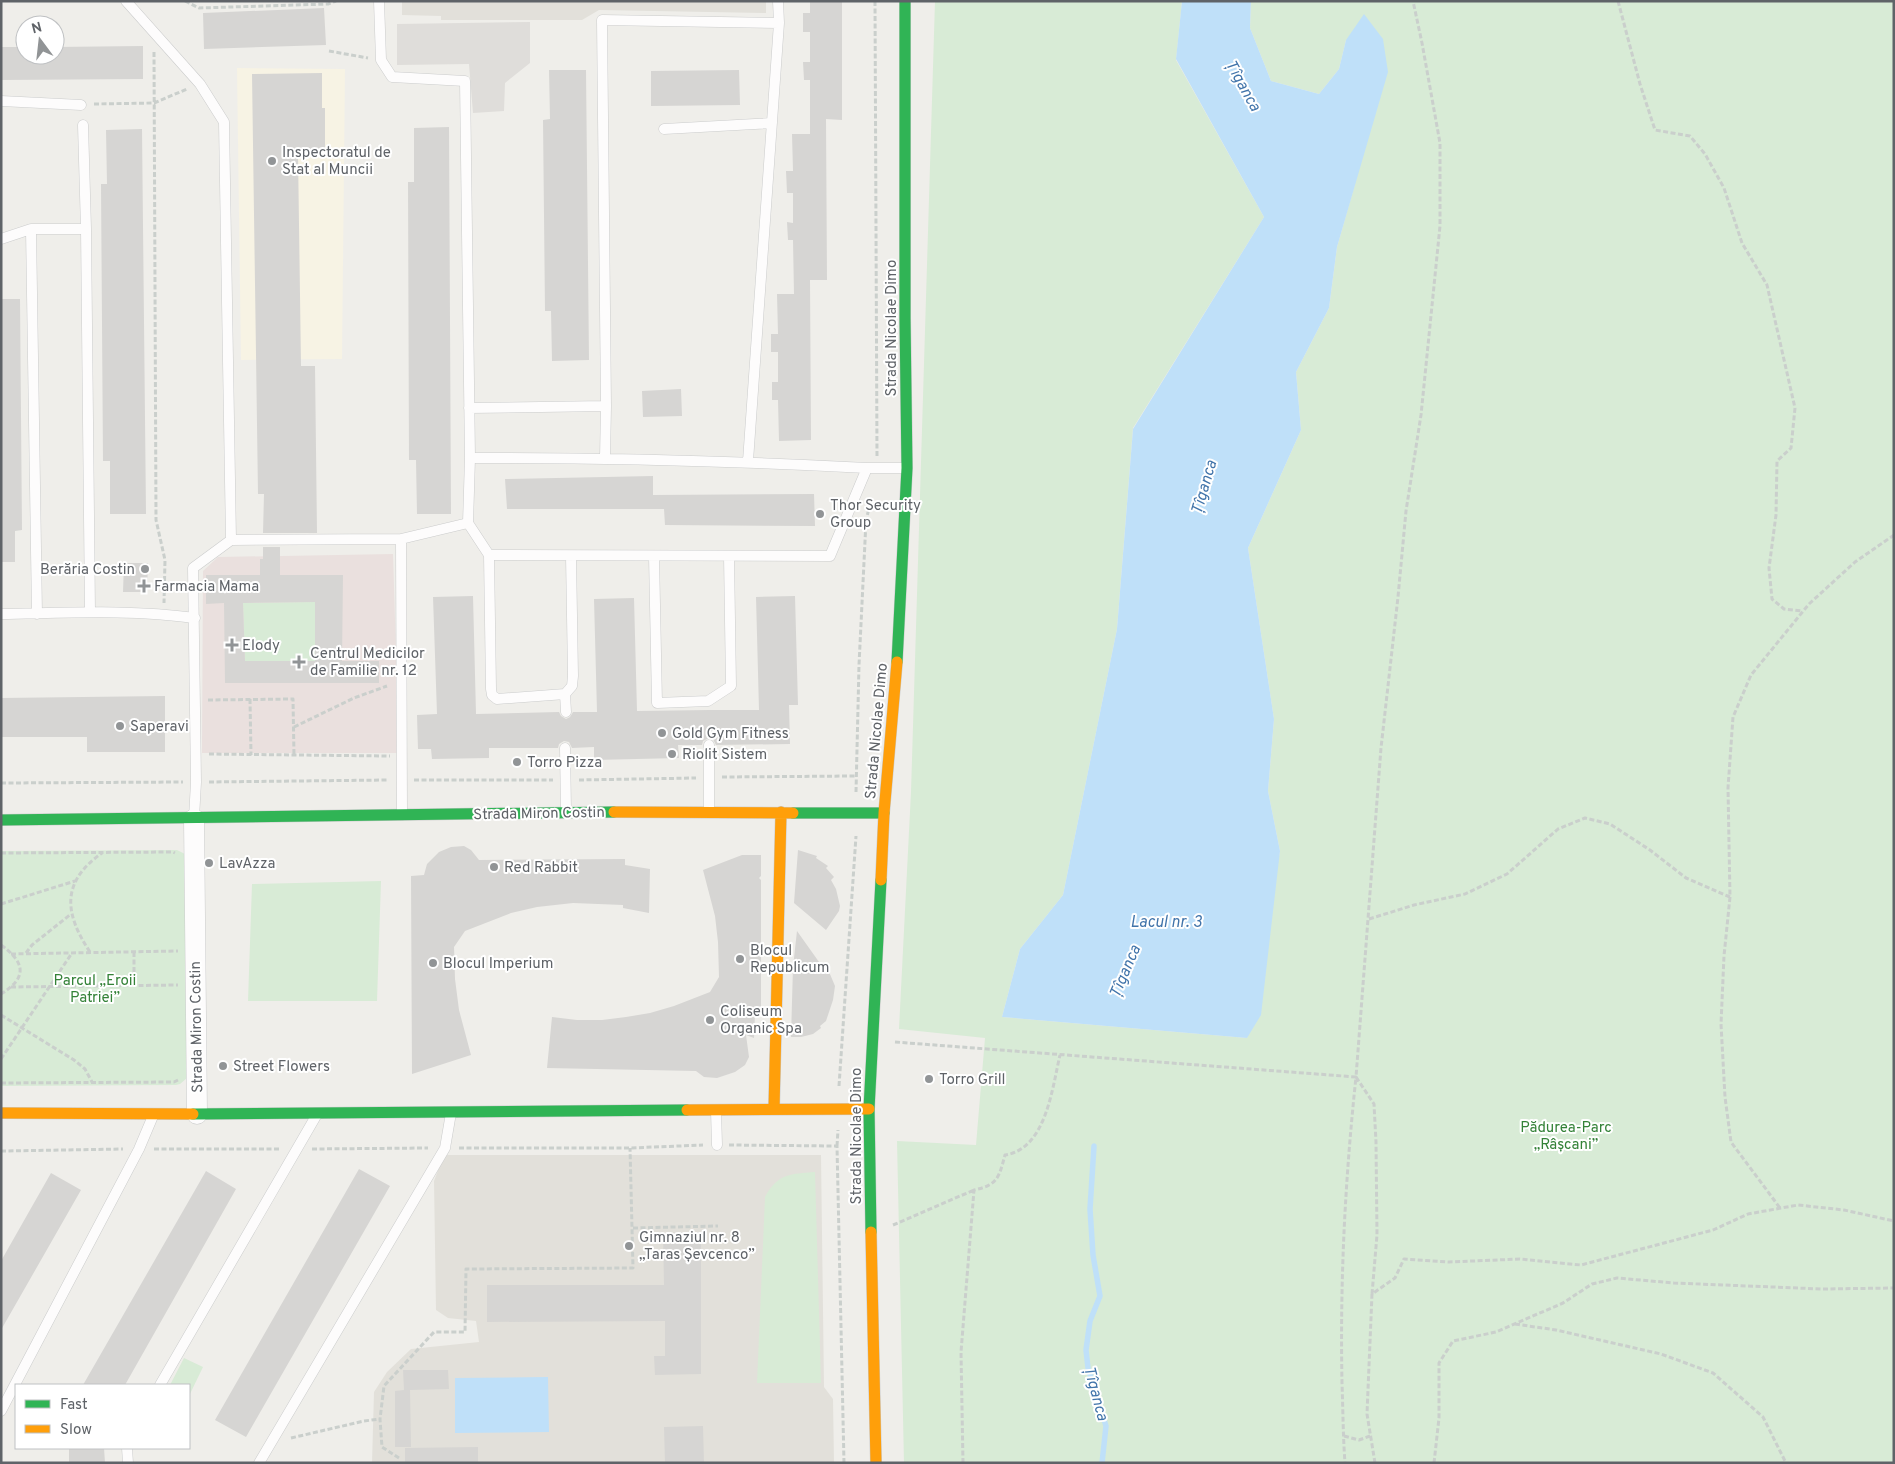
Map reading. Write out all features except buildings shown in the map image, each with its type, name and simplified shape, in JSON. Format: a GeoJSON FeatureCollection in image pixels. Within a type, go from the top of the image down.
{"type":"FeatureCollection","features":[{"type":"Feature","properties":{"kind":"street","name":"Strada Nicolae Dimo"},"geometry":{"type":"LineString","coordinates":[[876,1463],[869,1109],[884,813],[898,634],[907,468],[905,1]]}},
{"type":"Feature","properties":{"kind":"street","name":"Strada Miron Costin"},"geometry":{"type":"LineString","coordinates":[[1,820],[194,819],[566,812],[884,813]]}},
{"type":"Feature","properties":{"kind":"street"},"geometry":{"type":"LineString","coordinates":[[774,1109],[781,812]]}},
{"type":"Feature","properties":{"kind":"street","name":"Strada Miron Costin"},"geometry":{"type":"LineString","coordinates":[[194,819],[197,1114]]}},
{"type":"Feature","properties":{"kind":"street","name":"Strada Miron Costin"},"geometry":{"type":"LineString","coordinates":[[1,1114],[869,1109]]}},
{"type":"Feature","properties":{"kind":"lane"},"geometry":{"type":"LineString","coordinates":[[126,1],[200,84],[224,122],[231,540]]}},
{"type":"Feature","properties":{"kind":"lane"},"geometry":{"type":"LineString","coordinates":[[379,1],[381,60],[392,77],[465,81],[470,458],[468,524],[489,555],[490,689],[492,695],[497,699],[565,694]]}},
{"type":"Feature","properties":{"kind":"lane"},"geometry":{"type":"LineString","coordinates":[[748,461],[779,23],[778,1]]}},
{"type":"Feature","properties":{"kind":"lane"},"geometry":{"type":"LineString","coordinates":[[605,458],[602,20],[779,23]]}},
{"type":"Feature","properties":{"kind":"lane"},"geometry":{"type":"LineString","coordinates":[[1,101],[81,105]]}},
{"type":"Feature","properties":{"kind":"lane"},"geometry":{"type":"LineString","coordinates":[[664,129],[772,123]]}},
{"type":"Feature","properties":{"kind":"lane"},"geometry":{"type":"LineString","coordinates":[[83,125],[86,229],[90,612]]}},
{"type":"Feature","properties":{"kind":"lane"},"geometry":{"type":"LineString","coordinates":[[1,239],[30,229],[86,229]]}},
{"type":"Feature","properties":{"kind":"lane"},"geometry":{"type":"LineString","coordinates":[[30,229],[37,614]]}},
{"type":"Feature","properties":{"kind":"lane"},"geometry":{"type":"LineString","coordinates":[[469,408],[606,406]]}},
{"type":"Feature","properties":{"kind":"lane"},"geometry":{"type":"LineString","coordinates":[[470,458],[748,461],[872,468],[907,468]]}},
{"type":"Feature","properties":{"kind":"lane"},"geometry":{"type":"LineString","coordinates":[[489,555],[830,556],[872,468]]}},
{"type":"Feature","properties":{"kind":"lane"},"geometry":{"type":"LineString","coordinates":[[194,819],[196,782],[194,568],[231,540],[401,539],[468,524]]}},
{"type":"Feature","properties":{"kind":"lane"},"geometry":{"type":"LineString","coordinates":[[401,539],[402,816]]}},
{"type":"Feature","properties":{"kind":"lane"},"geometry":{"type":"LineString","coordinates":[[566,712],[565,694],[572,686],[574,676],[571,556]]}},
{"type":"Feature","properties":{"kind":"lane"},"geometry":{"type":"LineString","coordinates":[[654,556],[657,703],[708,706],[731,686],[729,556]]}},
{"type":"Feature","properties":{"kind":"lane"},"geometry":{"type":"LineString","coordinates":[[1,614],[90,612],[164,614],[195,618]]}},
{"type":"Feature","properties":{"kind":"lane"},"geometry":{"type":"LineString","coordinates":[[709,745],[709,812]]}},
{"type":"Feature","properties":{"kind":"lane"},"geometry":{"type":"LineString","coordinates":[[565,748],[566,812]]}},
{"type":"Feature","properties":{"kind":"lane"},"geometry":{"type":"LineString","coordinates":[[716,1109],[717,1145]]}},
{"type":"Feature","properties":{"kind":"lane"},"geometry":{"type":"LineString","coordinates":[[161,1384],[318,1112]]}},
{"type":"Feature","properties":{"kind":"lane"},"geometry":{"type":"LineString","coordinates":[[259,1463],[444,1148],[451,1112]]}},
{"type":"Feature","properties":{"kind":"lane"},"geometry":{"type":"LineString","coordinates":[[15,1384],[140,1149],[154,1113]]}},
{"type":"Feature","properties":{"kind":"lane"},"geometry":{"type":"LineString","coordinates":[[1,1411],[15,1385]]}},
{"type":"Feature","properties":{"kind":"lane"},"geometry":{"type":"LineString","coordinates":[[127,1449],[128,1463]]}},
{"type":"Feature","properties":{"kind":"path"},"geometry":{"type":"LineString","coordinates":[[185,1],[199,8],[328,4],[336,1]]}},
{"type":"Feature","properties":{"kind":"path"},"geometry":{"type":"LineString","coordinates":[[844,1463],[837,1146],[856,848],[856,776],[866,521],[872,468],[875,1]]}},
{"type":"Feature","properties":{"kind":"path"},"geometry":{"type":"LineString","coordinates":[[1345,1463],[1341,1326],[1343,1228],[1347,1164],[1369,919],[1381,748],[1406,511],[1422,405],[1440,226],[1440,143],[1413,1]]}},
{"type":"Feature","properties":{"kind":"path"},"geometry":{"type":"LineString","coordinates":[[1618,1],[1640,84],[1655,130],[1690,136],[1705,154],[1724,188],[1742,242],[1767,285],[1795,408],[1791,448],[1777,461],[1776,515],[1769,568],[1772,599],[1784,609],[1803,611]]}},
{"type":"Feature","properties":{"kind":"path"},"geometry":{"type":"LineString","coordinates":[[154,32],[156,520],[165,560],[164,614]]}},
{"type":"Feature","properties":{"kind":"path"},"geometry":{"type":"LineString","coordinates":[[329,51],[381,60]]}},
{"type":"Feature","properties":{"kind":"path"},"geometry":{"type":"LineString","coordinates":[[81,105],[154,103],[200,84]]}},
{"type":"Feature","properties":{"kind":"path"},"geometry":{"type":"LineString","coordinates":[[1780,1208],[1731,1142],[1725,1097],[1721,1024],[1724,956],[1730,897],[1728,788],[1733,717],[1751,675],[1803,611],[1855,562],[1894,535]]}},
{"type":"Feature","properties":{"kind":"path"},"geometry":{"type":"LineString","coordinates":[[294,727],[354,698],[402,682]]}},
{"type":"Feature","properties":{"kind":"path"},"geometry":{"type":"LineString","coordinates":[[195,700],[293,699],[294,755]]}},
{"type":"Feature","properties":{"kind":"path"},"geometry":{"type":"LineString","coordinates":[[250,700],[251,755]]}},
{"type":"Feature","properties":{"kind":"path"},"geometry":{"type":"LineString","coordinates":[[195,754],[402,756]]}},
{"type":"Feature","properties":{"kind":"path"},"geometry":{"type":"LineString","coordinates":[[1,783],[566,780],[856,776]]}},
{"type":"Feature","properties":{"kind":"path"},"geometry":{"type":"LineString","coordinates":[[1369,919],[1414,905],[1465,894],[1507,874],[1558,829],[1585,818],[1610,824],[1650,850],[1686,878],[1730,897]]}},
{"type":"Feature","properties":{"kind":"path"},"geometry":{"type":"LineString","coordinates":[[90,952],[79,936],[71,914],[70,896],[75,881],[84,869],[103,852]]}},
{"type":"Feature","properties":{"kind":"path"},"geometry":{"type":"LineString","coordinates":[[1,853],[173,852],[178,856]]}},
{"type":"Feature","properties":{"kind":"path"},"geometry":{"type":"LineString","coordinates":[[1,904],[75,881]]}},
{"type":"Feature","properties":{"kind":"path"},"geometry":{"type":"LineString","coordinates":[[26,953],[32,945],[71,914]]}},
{"type":"Feature","properties":{"kind":"path"},"geometry":{"type":"LineString","coordinates":[[1,945],[17,960],[21,972],[20,978],[1,994]]}},
{"type":"Feature","properties":{"kind":"path"},"geometry":{"type":"LineString","coordinates":[[11,954],[183,951]]}},
{"type":"Feature","properties":{"kind":"path"},"geometry":{"type":"LineString","coordinates":[[134,952],[134,986]]}},
{"type":"Feature","properties":{"kind":"path"},"geometry":{"type":"LineString","coordinates":[[1,1059],[72,953]]}},
{"type":"Feature","properties":{"kind":"path"},"geometry":{"type":"LineString","coordinates":[[11,987],[184,985]]}},
{"type":"Feature","properties":{"kind":"path"},"geometry":{"type":"LineString","coordinates":[[1,1014],[78,1063],[88,1073],[92,1082]]}},
{"type":"Feature","properties":{"kind":"path"},"geometry":{"type":"LineString","coordinates":[[915,1043],[1356,1077]]}},
{"type":"Feature","properties":{"kind":"path"},"geometry":{"type":"LineString","coordinates":[[891,1226],[974,1190],[988,1187],[998,1177],[1005,1155],[1015,1154],[1031,1141],[1045,1117],[1060,1055]]}},
{"type":"Feature","properties":{"kind":"path"},"geometry":{"type":"LineString","coordinates":[[1,1083],[174,1082],[183,1076]]}},
{"type":"Feature","properties":{"kind":"path"},"geometry":{"type":"LineString","coordinates":[[1356,1077],[1374,1104],[1376,1142],[1377,1235],[1372,1294],[1367,1414],[1375,1463]]}},
{"type":"Feature","properties":{"kind":"path"},"geometry":{"type":"LineString","coordinates":[[1,1151],[630,1148],[717,1145],[837,1146]]}},
{"type":"Feature","properties":{"kind":"path"},"geometry":{"type":"LineString","coordinates":[[399,1458],[382,1447],[380,1419],[384,1386],[434,1332],[464,1332],[466,1268],[633,1268],[630,1148]]}},
{"type":"Feature","properties":{"kind":"path"},"geometry":{"type":"LineString","coordinates":[[963,1463],[961,1352],[974,1190]]}},
{"type":"Feature","properties":{"kind":"path"},"geometry":{"type":"LineString","coordinates":[[1372,1294],[1395,1278],[1404,1259],[1448,1262],[1520,1259],[1582,1266],[1713,1230],[1748,1214],[1798,1206],[1844,1210],[1894,1221]]}},
{"type":"Feature","properties":{"kind":"path"},"geometry":{"type":"LineString","coordinates":[[633,1228],[718,1226]]}},
{"type":"Feature","properties":{"kind":"path"},"geometry":{"type":"LineString","coordinates":[[1434,1463],[1439,1418],[1438,1363],[1453,1341],[1496,1332],[1563,1303],[1592,1284],[1617,1278],[1674,1283],[1812,1289],[1894,1288]]}},
{"type":"Feature","properties":{"kind":"path"},"geometry":{"type":"LineString","coordinates":[[1514,1324],[1556,1330],[1662,1354],[1713,1373],[1763,1417],[1786,1463]]}},
{"type":"Feature","properties":{"kind":"path"},"geometry":{"type":"LineString","coordinates":[[271,1442],[380,1419]]}},
{"type":"Feature","properties":{"kind":"path"},"geometry":{"type":"LineString","coordinates":[[1344,1436],[1359,1440],[1370,1436]]}},
{"type":"Feature","properties":{"kind":"shaded area"},"geometry":{"type":"Polygon","coordinates":[[[402,1],[766,1],[766,13],[599,10],[582,20],[441,20],[441,16],[402,15],[402,1]]]}},
{"type":"Feature","properties":{"kind":"shaded area"},"geometry":{"type":"Polygon","coordinates":[[[530,22],[530,63],[505,83],[504,111],[473,113],[469,64],[397,65],[397,24],[530,22]]]}},
{"type":"Feature","properties":{"kind":"shaded area"},"geometry":{"type":"Polygon","coordinates":[[[237,68],[345,69],[342,359],[241,360],[237,68]]]}},
{"type":"Feature","properties":{"kind":"shaded area","name":"Centrul Medicilor de Familie nr. 12"},"geometry":{"type":"Polygon","coordinates":[[[393,554],[399,753],[202,753],[203,571],[218,557],[393,554]]]}},
{"type":"Feature","properties":{"kind":"shaded area","name":"Gimnaziul nr. 8 „Taras Șevcenco”"},"geometry":{"type":"Polygon","coordinates":[[[444,1155],[821,1155],[824,1387],[833,1399],[834,1463],[372,1463],[374,1392],[387,1372],[411,1349],[479,1342],[476,1321],[448,1318],[436,1310],[434,1181],[444,1155]]]}},
{"type":"Feature","properties":{"kind":"green space","name":"Pădurea-Parc „Râșcani”"},"geometry":{"type":"Polygon","coordinates":[[[935,1],[1182,1],[1176,60],[1264,217],[1133,428],[1117,629],[1063,895],[1020,949],[1002,1017],[1247,1038],[1280,851],[1268,791],[1274,719],[1248,548],[1301,430],[1296,372],[1329,308],[1337,247],[1355,184],[1346,40],[1339,69],[1319,94],[1271,81],[1250,28],[1251,1],[1894,1],[1894,1463],[904,1463],[897,1141],[976,1145],[985,1038],[899,1029],[911,792],[935,1]]]}},
{"type":"Feature","properties":{"kind":"green space"},"geometry":{"type":"Polygon","coordinates":[[[315,602],[315,661],[245,661],[243,603],[315,602]]]}},
{"type":"Feature","properties":{"kind":"green space","name":"Parcul „Eroii Patriei”"},"geometry":{"type":"Polygon","coordinates":[[[177,850],[185,854],[187,1078],[176,1085],[1,1086],[1,851],[177,850]]]}},
{"type":"Feature","properties":{"kind":"green space"},"geometry":{"type":"Polygon","coordinates":[[[381,881],[377,1001],[248,1001],[252,884],[381,881]]]}},
{"type":"Feature","properties":{"kind":"green space"},"geometry":{"type":"Polygon","coordinates":[[[815,1172],[821,1383],[757,1383],[765,1197],[775,1183],[786,1176],[815,1172]]]}},
{"type":"Feature","properties":{"kind":"green space"},"geometry":{"type":"Polygon","coordinates":[[[184,1358],[203,1367],[190,1394],[190,1384],[171,1384],[184,1358]]]}},
{"type":"Feature","properties":{"kind":"water","name":"Lacul nr. 3"},"geometry":{"type":"Polygon","coordinates":[[[1182,1],[1251,1],[1250,28],[1271,81],[1319,94],[1339,69],[1346,40],[1364,14],[1383,39],[1388,72],[1337,247],[1329,308],[1296,372],[1301,430],[1248,548],[1274,719],[1268,791],[1280,851],[1261,1015],[1247,1038],[1002,1017],[1020,949],[1063,895],[1117,629],[1133,429],[1264,217],[1176,59],[1182,1]]]}},
{"type":"Feature","properties":{"kind":"water"},"geometry":{"type":"Polygon","coordinates":[[[548,1377],[549,1432],[455,1433],[455,1378],[548,1377]]]}},
{"type":"Feature","properties":{"kind":"waterway","name":"Țîganca"},"geometry":{"type":"LineString","coordinates":[[1094,1146],[1090,1209],[1093,1255],[1100,1296],[1090,1321],[1086,1350],[1088,1368],[1106,1426],[1102,1463]]}},
{"type":"Feature","properties":{"kind":"traffic: fast"},"geometry":{"type":"LineString","coordinates":[[897,662],[907,468],[905,1]]}},
{"type":"Feature","properties":{"kind":"traffic: fast"},"geometry":{"type":"LineString","coordinates":[[1,820],[614,812]]}},
{"type":"Feature","properties":{"kind":"traffic: fast"},"geometry":{"type":"LineString","coordinates":[[793,813],[884,813]]}},
{"type":"Feature","properties":{"kind":"traffic: fast"},"geometry":{"type":"LineString","coordinates":[[871,1232],[869,1109],[881,880]]}},
{"type":"Feature","properties":{"kind":"traffic: fast"},"geometry":{"type":"LineString","coordinates":[[193,1114],[687,1110]]}},
{"type":"Feature","properties":{"kind":"traffic: slow"},"geometry":{"type":"LineString","coordinates":[[881,880],[884,813],[897,662]]}},
{"type":"Feature","properties":{"kind":"traffic: slow"},"geometry":{"type":"LineString","coordinates":[[614,812],[793,813]]}},
{"type":"Feature","properties":{"kind":"traffic: slow"},"geometry":{"type":"LineString","coordinates":[[774,1109],[781,812]]}},
{"type":"Feature","properties":{"kind":"traffic: slow"},"geometry":{"type":"LineString","coordinates":[[687,1110],[869,1109]]}},
{"type":"Feature","properties":{"kind":"traffic: slow"},"geometry":{"type":"LineString","coordinates":[[1,1113],[193,1114]]}},
{"type":"Feature","properties":{"kind":"traffic: slow"},"geometry":{"type":"LineString","coordinates":[[871,1232],[876,1463]]}},
{"type":"Feature","properties":{"kind":"place","name":"Inspectoratul de Stat al Muncii"},"geometry":{"type":"Point","coordinates":[272,161]}},
{"type":"Feature","properties":{"kind":"place","name":"Thor Security Group"},"geometry":{"type":"Point","coordinates":[820,514]}},
{"type":"Feature","properties":{"kind":"place","name":"Berăria Costin"},"geometry":{"type":"Point","coordinates":[145,569]}},
{"type":"Feature","properties":{"kind":"place","name":"Farmacia Mama"},"geometry":{"type":"Point","coordinates":[144,586]}},
{"type":"Feature","properties":{"kind":"place","name":"Elody"},"geometry":{"type":"Point","coordinates":[232,645]}},
{"type":"Feature","properties":{"kind":"place","name":"Centrul Medicilor de Familie nr. 12"},"geometry":{"type":"Point","coordinates":[299,662]}},
{"type":"Feature","properties":{"kind":"place","name":"Saperavi"},"geometry":{"type":"Point","coordinates":[120,726]}},
{"type":"Feature","properties":{"kind":"place","name":"Gold Gym Fitness"},"geometry":{"type":"Point","coordinates":[662,733]}},
{"type":"Feature","properties":{"kind":"place","name":"Riolit Sistem"},"geometry":{"type":"Point","coordinates":[672,754]}},
{"type":"Feature","properties":{"kind":"place","name":"Torro Pizza"},"geometry":{"type":"Point","coordinates":[517,762]}},
{"type":"Feature","properties":{"kind":"place","name":"LavAzza"},"geometry":{"type":"Point","coordinates":[209,863]}},
{"type":"Feature","properties":{"kind":"place","name":"Red Rabbit"},"geometry":{"type":"Point","coordinates":[494,867]}},
{"type":"Feature","properties":{"kind":"place","name":"Blocul Republicum"},"geometry":{"type":"Point","coordinates":[740,959]}},
{"type":"Feature","properties":{"kind":"place","name":"Blocul Imperium"},"geometry":{"type":"Point","coordinates":[433,963]}},
{"type":"Feature","properties":{"kind":"place","name":"Coliseum Organic Spa"},"geometry":{"type":"Point","coordinates":[710,1020]}},
{"type":"Feature","properties":{"kind":"place","name":"Street Flowers"},"geometry":{"type":"Point","coordinates":[223,1066]}},
{"type":"Feature","properties":{"kind":"place","name":"Torro Grill"},"geometry":{"type":"Point","coordinates":[929,1079]}},
{"type":"Feature","properties":{"kind":"place","name":"Gimnaziul nr. 8 „Taras Șevcenco”"},"geometry":{"type":"Point","coordinates":[629,1246]}}]}
